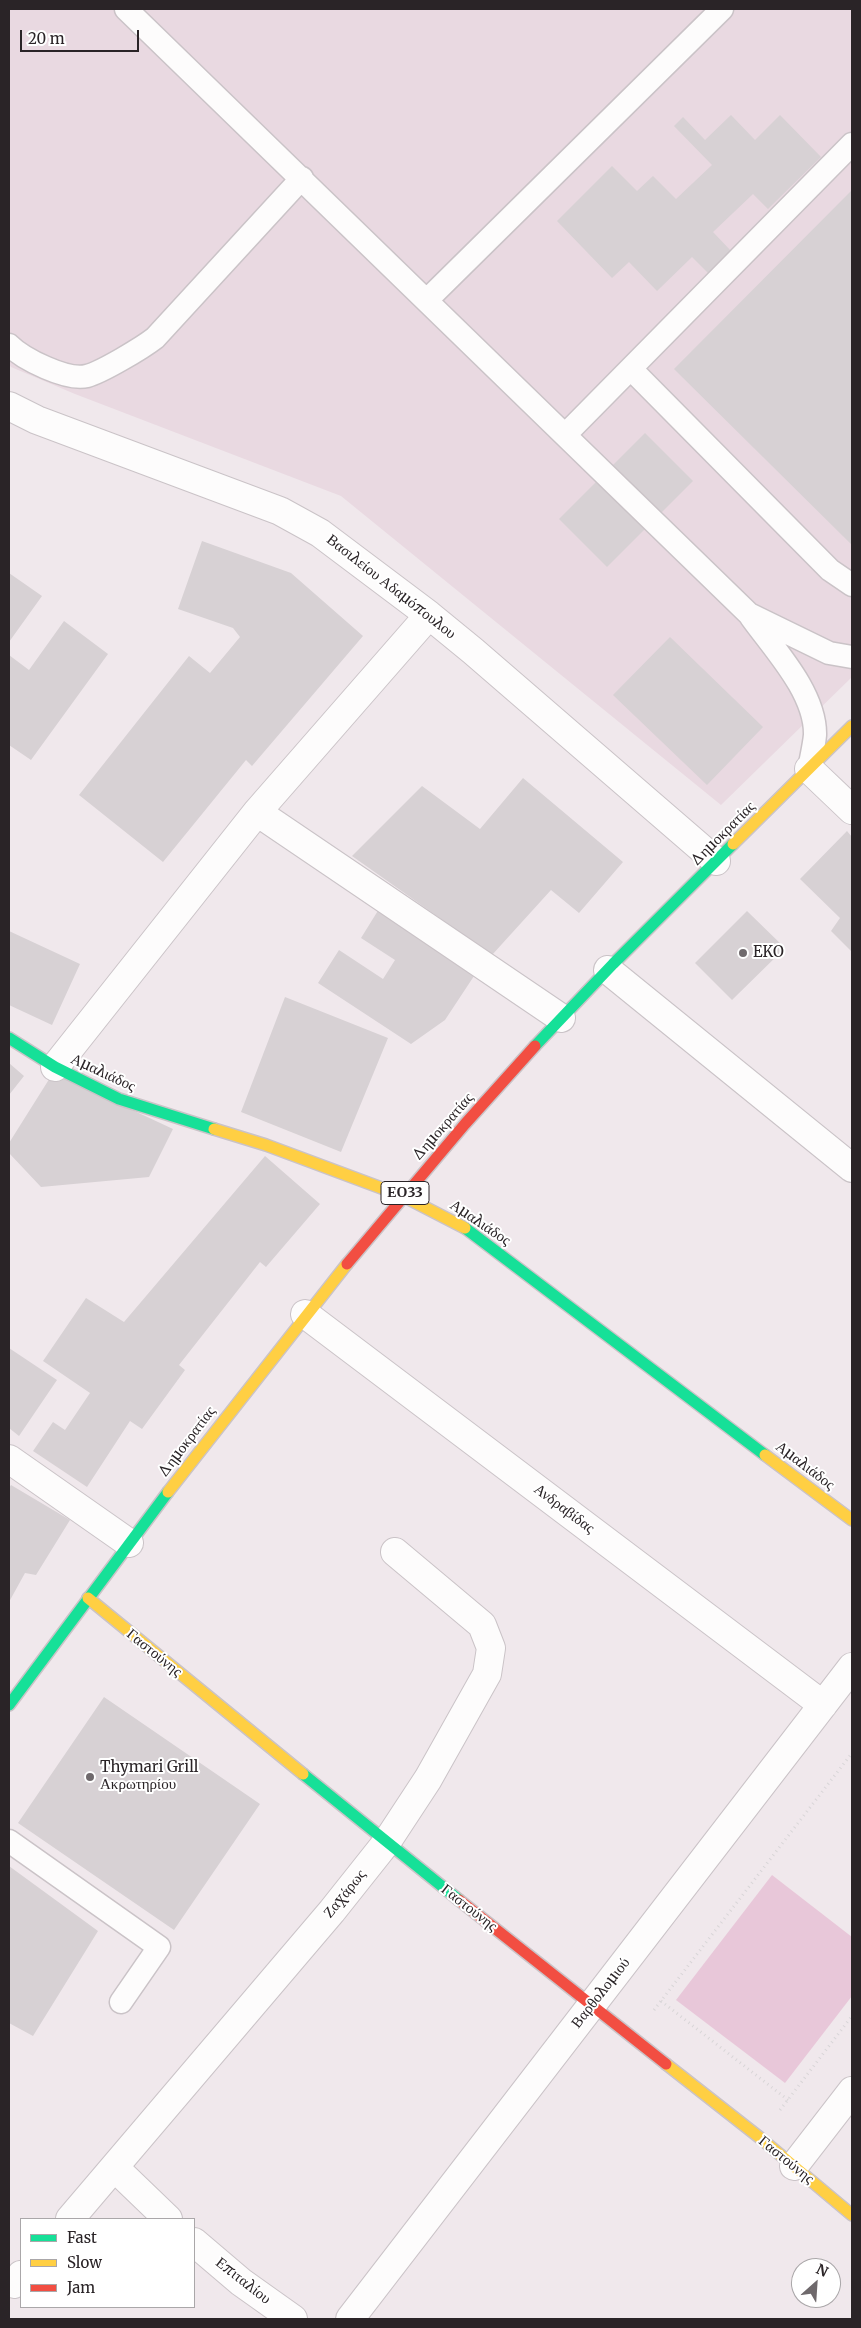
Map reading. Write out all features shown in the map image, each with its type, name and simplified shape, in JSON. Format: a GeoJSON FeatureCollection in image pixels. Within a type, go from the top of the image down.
{"type":"FeatureCollection","features":[{"type":"Feature","properties":{"kind":"street","name":"Βασιλείου Αδαμόπουλου"},"geometry":{"type":"LineString","coordinates":[[9,406],[38,420],[280,511],[301,521],[339,546],[429,615],[716,861]]}},
{"type":"Feature","properties":{"kind":"street"},"geometry":{"type":"LineString","coordinates":[[55,1067],[256,812],[429,615]]}},
{"type":"Feature","properties":{"kind":"street","name":"Δημοκρατίας"},"geometry":{"type":"LineString","coordinates":[[9,1705],[129,1543],[305,1314],[403,1196],[561,1018],[852,726]]}},
{"type":"Feature","properties":{"kind":"street"},"geometry":{"type":"LineString","coordinates":[[809,769],[852,810]]}},
{"type":"Feature","properties":{"kind":"street"},"geometry":{"type":"LineString","coordinates":[[256,812],[561,1018]]}},
{"type":"Feature","properties":{"kind":"street"},"geometry":{"type":"LineString","coordinates":[[608,970],[852,1168]]}},
{"type":"Feature","properties":{"kind":"street","name":"Αμαλιάδος"},"geometry":{"type":"LineString","coordinates":[[9,1038],[55,1067],[119,1099],[266,1145],[403,1196],[462,1226],[852,1520]]}},
{"type":"Feature","properties":{"kind":"street","name":"Ανδραβίδας"},"geometry":{"type":"LineString","coordinates":[[305,1314],[823,1705]]}},
{"type":"Feature","properties":{"kind":"street"},"geometry":{"type":"LineString","coordinates":[[9,1459],[129,1543]]}},
{"type":"Feature","properties":{"kind":"street","name":"Ζαχάρως"},"geometry":{"type":"LineString","coordinates":[[71,2218],[332,1912],[386,1843],[428,1779],[487,1674],[491,1648],[482,1626],[395,1552]]}},
{"type":"Feature","properties":{"kind":"street","name":"Γαστούνης"},"geometry":{"type":"LineString","coordinates":[[88,1598],[386,1843],[794,2166],[852,2215]]}},
{"type":"Feature","properties":{"kind":"street","name":"Βαρθολομιού"},"geometry":{"type":"LineString","coordinates":[[350,2319],[852,1667]]}},
{"type":"Feature","properties":{"kind":"street"},"geometry":{"type":"LineString","coordinates":[[794,2166],[852,2091]]}},
{"type":"Feature","properties":{"kind":"street"},"geometry":{"type":"LineString","coordinates":[[115,2168],[167,2218]]}},
{"type":"Feature","properties":{"kind":"street","name":"Επιταλίου"},"geometry":{"type":"LineString","coordinates":[[195,2243],[241,2282],[293,2319]]}},
{"type":"Feature","properties":{"kind":"lane"},"geometry":{"type":"LineString","coordinates":[[126,9],[749,614],[793,675],[810,706],[815,734],[809,769]]}},
{"type":"Feature","properties":{"kind":"lane"},"geometry":{"type":"LineString","coordinates":[[427,300],[722,9]]}},
{"type":"Feature","properties":{"kind":"lane"},"geometry":{"type":"LineString","coordinates":[[565,435],[852,144]]}},
{"type":"Feature","properties":{"kind":"lane"},"geometry":{"type":"LineString","coordinates":[[9,345],[31,360],[70,376],[87,376],[143,347],[154,338],[302,178]]}},
{"type":"Feature","properties":{"kind":"lane"},"geometry":{"type":"LineString","coordinates":[[631,369],[830,570],[852,585]]}},
{"type":"Feature","properties":{"kind":"lane"},"geometry":{"type":"LineString","coordinates":[[749,614],[829,653],[852,657]]}},
{"type":"Feature","properties":{"kind":"lane"},"geometry":{"type":"LineString","coordinates":[[9,1841],[159,1947],[121,2002]]}},
{"type":"Feature","properties":{"kind":"path"},"geometry":{"type":"LineString","coordinates":[[650,2016],[852,1753]]}},
{"type":"Feature","properties":{"kind":"path"},"geometry":{"type":"LineString","coordinates":[[661,2001],[788,2100]]}},
{"type":"Feature","properties":{"kind":"path"},"geometry":{"type":"LineString","coordinates":[[777,2115],[852,2016]]}},
{"type":"Feature","properties":{"kind":"shaded area"},"geometry":{"type":"Polygon","coordinates":[[[9,9],[852,9],[852,677],[721,805],[341,496],[75,394],[11,367],[9,364],[9,9]]]}},
{"type":"Feature","properties":{"kind":"shaded area"},"geometry":{"type":"Polygon","coordinates":[[[772,1875],[852,1937],[852,1996],[785,2083],[676,2000],[772,1875]]]}},
{"type":"Feature","properties":{"kind":"building"},"geometry":{"type":"Polygon","coordinates":[[[731,115],[755,140],[780,115],[821,157],[768,209],[753,194],[713,232],[731,251],[708,273],[692,257],[657,291],[629,262],[612,278],[557,221],[612,166],[637,191],[653,176],[676,199],[712,165],[674,126],[683,117],[705,140],[731,115]]]}},
{"type":"Feature","properties":{"kind":"building"},"geometry":{"type":"Polygon","coordinates":[[[852,190],[852,545],[674,369],[852,190]]]}},
{"type":"Feature","properties":{"kind":"building"},"geometry":{"type":"Polygon","coordinates":[[[645,433],[693,481],[607,567],[559,519],[645,433]]]}},
{"type":"Feature","properties":{"kind":"building"},"geometry":{"type":"Polygon","coordinates":[[[202,541],[291,573],[363,636],[252,766],[246,760],[163,862],[79,795],[189,656],[210,673],[240,637],[233,628],[178,609],[202,541]]]}},
{"type":"Feature","properties":{"kind":"building"},"geometry":{"type":"Polygon","coordinates":[[[9,573],[42,596],[9,642],[9,573]]]}},
{"type":"Feature","properties":{"kind":"building"},"geometry":{"type":"Polygon","coordinates":[[[64,621],[108,654],[31,760],[9,745],[9,655],[29,670],[64,621]]]}},
{"type":"Feature","properties":{"kind":"building"},"geometry":{"type":"Polygon","coordinates":[[[670,637],[763,727],[707,785],[613,695],[670,637]]]}},
{"type":"Feature","properties":{"kind":"building"},"geometry":{"type":"Polygon","coordinates":[[[523,778],[623,862],[579,913],[551,890],[492,955],[352,856],[422,786],[480,829],[523,778]]]}},
{"type":"Feature","properties":{"kind":"building"},"geometry":{"type":"Polygon","coordinates":[[[847,831],[852,837],[852,952],[831,931],[840,918],[800,879],[847,831]]]}},
{"type":"Feature","properties":{"kind":"building"},"geometry":{"type":"Polygon","coordinates":[[[379,909],[476,973],[445,1020],[411,1044],[318,983],[339,950],[383,979],[395,960],[361,938],[379,909]]]}},
{"type":"Feature","properties":{"kind":"building"},"geometry":{"type":"Polygon","coordinates":[[[747,911],[785,948],[732,1000],[695,963],[747,911]]]}},
{"type":"Feature","properties":{"kind":"building"},"geometry":{"type":"Polygon","coordinates":[[[9,931],[80,964],[52,1025],[9,1005],[9,931]]]}},
{"type":"Feature","properties":{"kind":"building"},"geometry":{"type":"Polygon","coordinates":[[[285,997],[388,1038],[341,1152],[241,1112],[285,997]]]}},
{"type":"Feature","properties":{"kind":"building"},"geometry":{"type":"Polygon","coordinates":[[[9,1063],[24,1076],[9,1095],[9,1063]]]}},
{"type":"Feature","properties":{"kind":"building"},"geometry":{"type":"Polygon","coordinates":[[[53,1073],[173,1129],[149,1177],[41,1187],[9,1153],[9,1143],[53,1073]]]}},
{"type":"Feature","properties":{"kind":"building"},"geometry":{"type":"Polygon","coordinates":[[[265,1156],[320,1204],[266,1267],[260,1262],[179,1365],[185,1370],[142,1429],[130,1421],[87,1487],[33,1451],[53,1422],[65,1430],[90,1393],[43,1361],[86,1298],[124,1322],[265,1156]]]}},
{"type":"Feature","properties":{"kind":"building"},"geometry":{"type":"Polygon","coordinates":[[[9,1348],[57,1380],[19,1436],[9,1428],[9,1348]]]}},
{"type":"Feature","properties":{"kind":"building"},"geometry":{"type":"Polygon","coordinates":[[[11,1485],[70,1520],[36,1575],[25,1573],[9,1602],[9,1488],[11,1485]]]}},
{"type":"Feature","properties":{"kind":"building"},"geometry":{"type":"Polygon","coordinates":[[[104,1697],[260,1804],[174,1930],[18,1823],[104,1697]]]}},
{"type":"Feature","properties":{"kind":"building"},"geometry":{"type":"Polygon","coordinates":[[[9,1866],[98,1931],[33,2036],[9,2023],[9,1866]]]}},
{"type":"Feature","properties":{"kind":"traffic: fast"},"geometry":{"type":"LineString","coordinates":[[535,1046],[613,964],[733,844]]}},
{"type":"Feature","properties":{"kind":"traffic: fast"},"geometry":{"type":"LineString","coordinates":[[9,1038],[55,1067],[119,1099],[214,1129]]}},
{"type":"Feature","properties":{"kind":"traffic: fast"},"geometry":{"type":"LineString","coordinates":[[465,1228],[765,1455]]}},
{"type":"Feature","properties":{"kind":"traffic: fast"},"geometry":{"type":"LineString","coordinates":[[9,1705],[168,1492]]}},
{"type":"Feature","properties":{"kind":"traffic: fast"},"geometry":{"type":"LineString","coordinates":[[303,1774],[459,1900]]}},
{"type":"Feature","properties":{"kind":"traffic: slow"},"geometry":{"type":"LineString","coordinates":[[733,844],[852,726]]}},
{"type":"Feature","properties":{"kind":"traffic: slow"},"geometry":{"type":"LineString","coordinates":[[214,1129],[266,1145],[403,1196],[465,1228]]}},
{"type":"Feature","properties":{"kind":"traffic: slow"},"geometry":{"type":"LineString","coordinates":[[168,1492],[347,1264]]}},
{"type":"Feature","properties":{"kind":"traffic: slow"},"geometry":{"type":"LineString","coordinates":[[765,1455],[852,1520]]}},
{"type":"Feature","properties":{"kind":"traffic: slow"},"geometry":{"type":"LineString","coordinates":[[88,1598],[303,1774]]}},
{"type":"Feature","properties":{"kind":"traffic: slow"},"geometry":{"type":"LineString","coordinates":[[666,2064],[759,2137],[852,2215]]}},
{"type":"Feature","properties":{"kind":"traffic: jam"},"geometry":{"type":"LineString","coordinates":[[347,1264],[465,1124],[535,1046]]}},
{"type":"Feature","properties":{"kind":"traffic: jam"},"geometry":{"type":"LineString","coordinates":[[459,1900],[666,2064]]}},
{"type":"Feature","properties":{"kind":"place","name":"EKO"},"geometry":{"type":"Point","coordinates":[743,953]}},
{"type":"Feature","properties":{"kind":"place","name":"Thymari Grill Ακρωτηρίου"},"geometry":{"type":"Point","coordinates":[90,1777]}}]}
